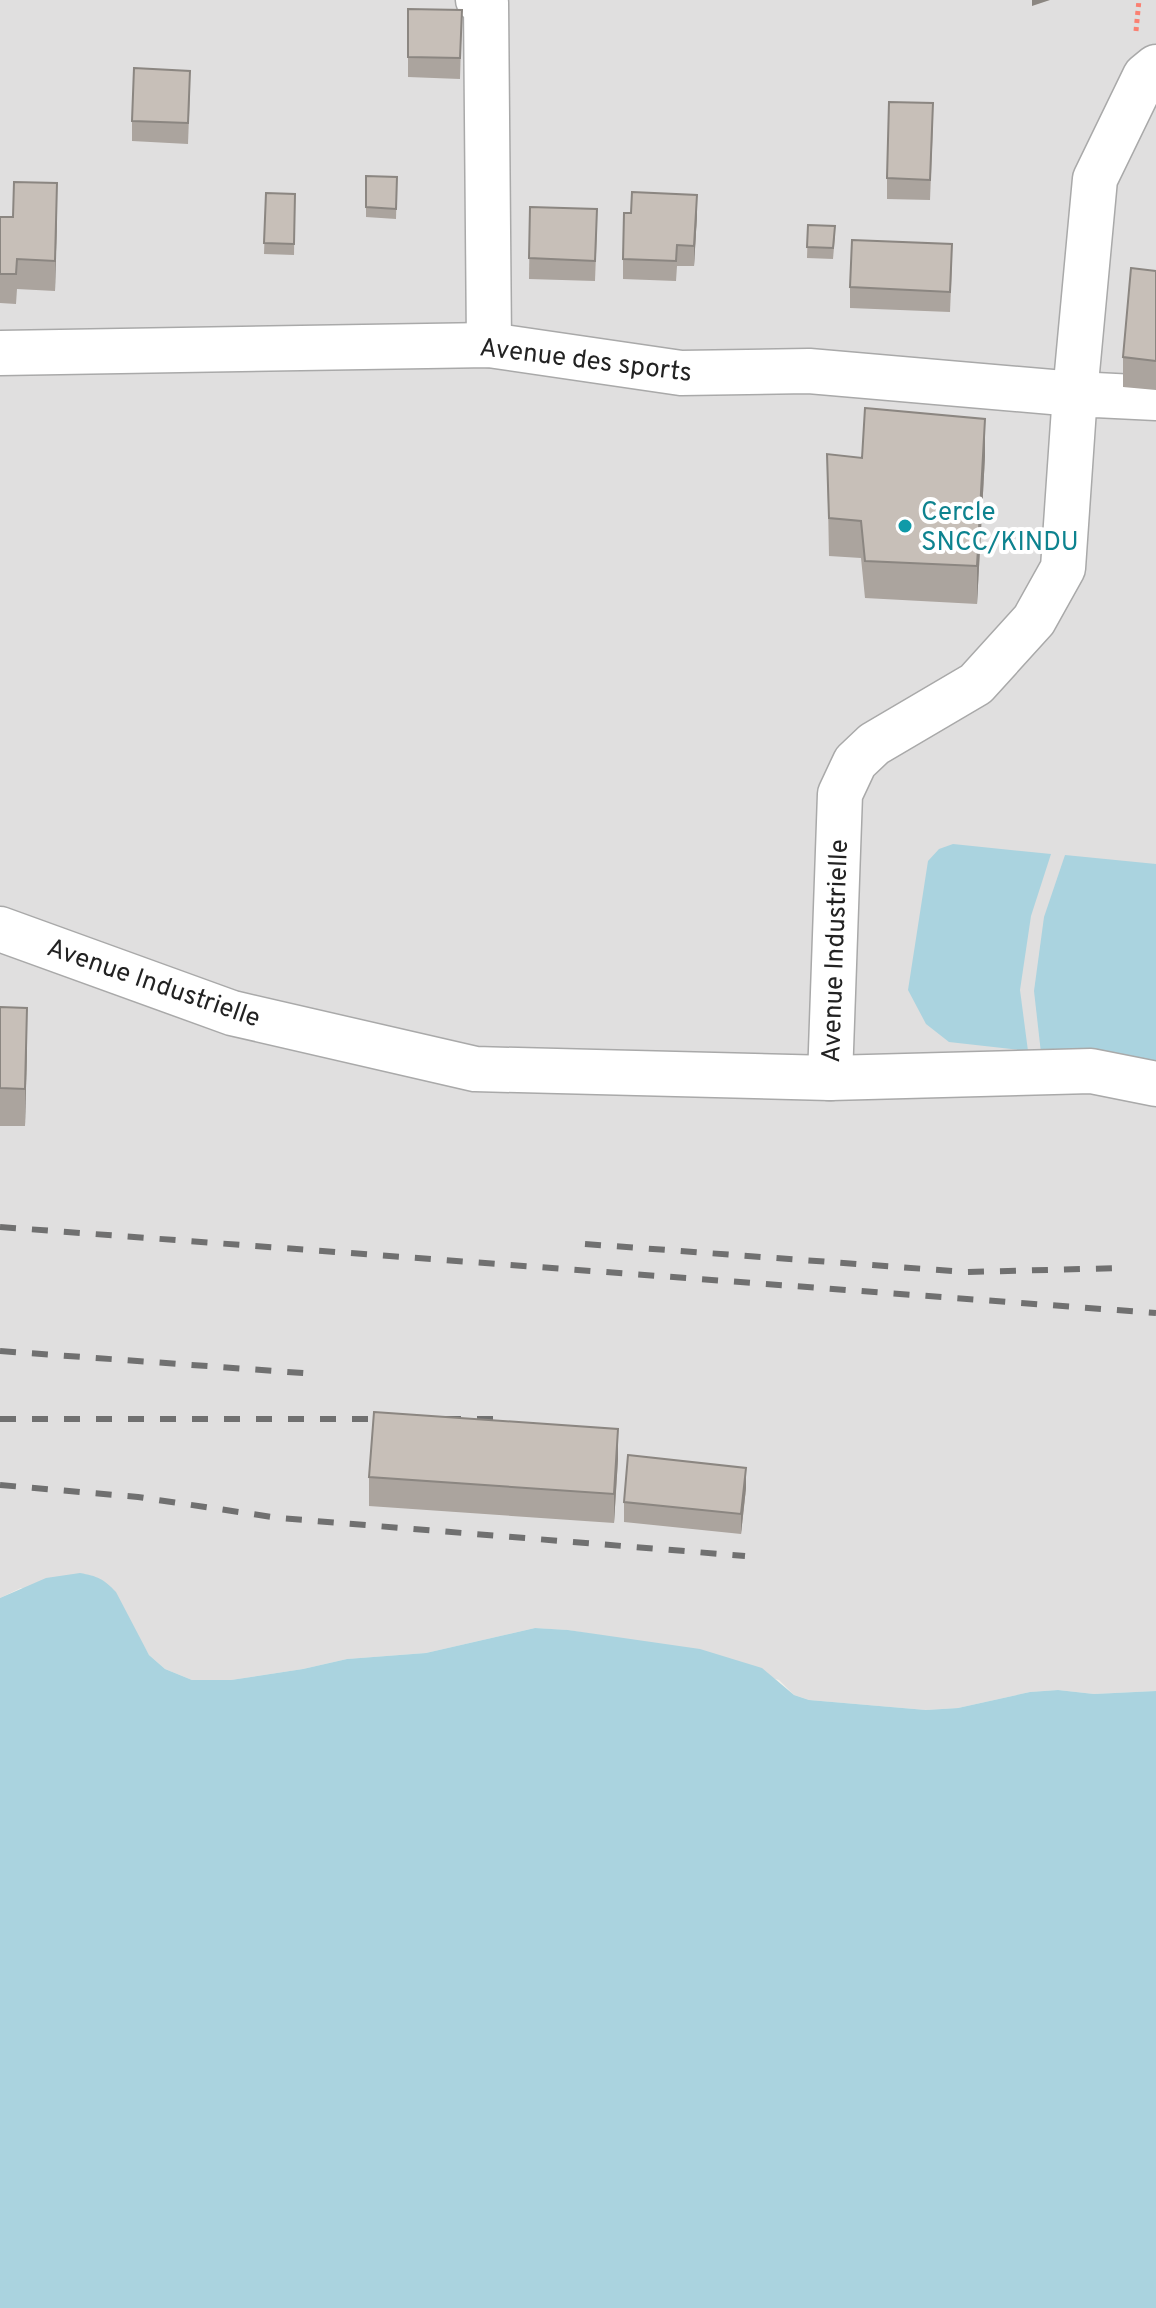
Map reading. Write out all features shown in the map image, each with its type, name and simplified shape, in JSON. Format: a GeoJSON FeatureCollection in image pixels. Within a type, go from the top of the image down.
{"type":"FeatureCollection","features":[{"type":"Feature","properties":{"kind":"street"},"geometry":{"type":"LineString","coordinates":[[478,0],[486,3],[489,345]]}},
{"type":"Feature","properties":{"kind":"street","name":"Avenue Industrielle"},"geometry":{"type":"LineString","coordinates":[[0,929],[232,1013],[475,1069],[830,1078],[840,794],[855,762],[874,744],[976,684],[1034,620],[1063,568],[1095,179],[1145,76],[1156,67]]}},
{"type":"Feature","properties":{"kind":"street","name":"Avenue des sports"},"geometry":{"type":"LineString","coordinates":[[0,353],[489,345],[681,373],[809,371],[1075,394]]}},
{"type":"Feature","properties":{"kind":"street"},"geometry":{"type":"LineString","coordinates":[[1075,394],[1156,398]]}},
{"type":"Feature","properties":{"kind":"street"},"geometry":{"type":"LineString","coordinates":[[830,1078],[1091,1071],[1156,1084]]}},
{"type":"Feature","properties":{"kind":"shaded area"},"geometry":{"type":"Polygon","coordinates":[[[0,0],[1156,0],[1156,1691],[1094,1694],[1058,1690],[1030,1692],[958,1708],[926,1710],[809,1700],[794,1695],[779,1680],[621,1639],[535,1628],[426,1653],[347,1659],[231,1680],[192,1680],[165,1669],[149,1655],[127,1617],[21,1588],[0,1598],[0,0]]]}},
{"type":"Feature","properties":{"kind":"water"},"geometry":{"type":"Polygon","coordinates":[[[953,844],[1051,854],[1031,916],[1020,990],[1028,1051],[949,1042],[926,1024],[908,990],[928,861],[939,849],[953,844]]]}},
{"type":"Feature","properties":{"kind":"water"},"geometry":{"type":"Polygon","coordinates":[[[1065,855],[1156,864],[1156,1067],[1041,1053],[1034,991],[1044,917],[1065,855]]]}},
{"type":"Feature","properties":{"kind":"water"},"geometry":{"type":"Polygon","coordinates":[[[80,1573],[100,1579],[116,1592],[149,1655],[165,1669],[192,1680],[231,1680],[347,1659],[426,1653],[535,1628],[700,1649],[762,1668],[794,1695],[809,1700],[926,1710],[958,1708],[1030,1692],[1058,1690],[1094,1694],[1156,1691],[1156,2308],[0,2308],[0,1598],[46,1578],[80,1573]]]}},
{"type":"Feature","properties":{"kind":"building"},"geometry":{"type":"Polygon","coordinates":[[[408,9],[462,10],[460,58],[408,57],[408,9]]]}},
{"type":"Feature","properties":{"kind":"building"},"geometry":{"type":"Polygon","coordinates":[[[134,68],[190,71],[188,123],[132,121],[134,68]]]}},
{"type":"Feature","properties":{"kind":"building"},"geometry":{"type":"Polygon","coordinates":[[[889,102],[933,103],[930,180],[887,178],[889,102]]]}},
{"type":"Feature","properties":{"kind":"building"},"geometry":{"type":"Polygon","coordinates":[[[366,176],[397,177],[396,209],[366,207],[366,176]]]}},
{"type":"Feature","properties":{"kind":"building"},"geometry":{"type":"Polygon","coordinates":[[[14,182],[57,183],[55,261],[17,259],[16,274],[0,274],[0,217],[13,217],[14,182]]]}},
{"type":"Feature","properties":{"kind":"building"},"geometry":{"type":"Polygon","coordinates":[[[632,192],[697,195],[694,246],[677,245],[676,261],[623,259],[624,213],[631,213],[632,192]]]}},
{"type":"Feature","properties":{"kind":"building"},"geometry":{"type":"Polygon","coordinates":[[[266,193],[295,194],[294,244],[264,243],[266,193]]]}},
{"type":"Feature","properties":{"kind":"building"},"geometry":{"type":"Polygon","coordinates":[[[530,207],[597,209],[595,261],[529,258],[530,207]]]}},
{"type":"Feature","properties":{"kind":"building"},"geometry":{"type":"Polygon","coordinates":[[[808,225],[835,226],[833,248],[807,247],[808,225]]]}},
{"type":"Feature","properties":{"kind":"building"},"geometry":{"type":"Polygon","coordinates":[[[852,240],[952,244],[950,292],[850,287],[852,240]]]}},
{"type":"Feature","properties":{"kind":"building"},"geometry":{"type":"Polygon","coordinates":[[[1131,268],[1156,271],[1156,361],[1123,357],[1131,268]]]}},
{"type":"Feature","properties":{"kind":"building","name":"Cercle SNCC/KINDU"},"geometry":{"type":"Polygon","coordinates":[[[865,408],[985,419],[977,566],[865,561],[861,521],[829,518],[827,454],[862,458],[865,408]]]}},
{"type":"Feature","properties":{"kind":"building"},"geometry":{"type":"Polygon","coordinates":[[[0,1007],[27,1008],[25,1089],[0,1088],[0,1007]]]}},
{"type":"Feature","properties":{"kind":"building"},"geometry":{"type":"Polygon","coordinates":[[[374,1412],[618,1429],[614,1494],[369,1477],[374,1412]]]}},
{"type":"Feature","properties":{"kind":"building"},"geometry":{"type":"Polygon","coordinates":[[[628,1455],[746,1468],[741,1514],[624,1502],[628,1455]]]}},
{"type":"Feature","properties":{"kind":"railway"},"geometry":{"type":"LineString","coordinates":[[0,1227],[1156,1313]]}},
{"type":"Feature","properties":{"kind":"railway"},"geometry":{"type":"LineString","coordinates":[[585,1244],[966,1272],[1122,1268]]}},
{"type":"Feature","properties":{"kind":"railway"},"geometry":{"type":"LineString","coordinates":[[0,1351],[316,1374]]}},
{"type":"Feature","properties":{"kind":"railway"},"geometry":{"type":"LineString","coordinates":[[0,1419],[397,1419]]}},
{"type":"Feature","properties":{"kind":"railway"},"geometry":{"type":"LineString","coordinates":[[445,1419],[501,1419]]}},
{"type":"Feature","properties":{"kind":"railway"},"geometry":{"type":"LineString","coordinates":[[0,1485],[138,1497],[279,1518],[745,1556]]}},
{"type":"Feature","properties":{"kind":"place","name":"Cercle SNCC/KINDU"},"geometry":{"type":"Point","coordinates":[905,526]}}]}
